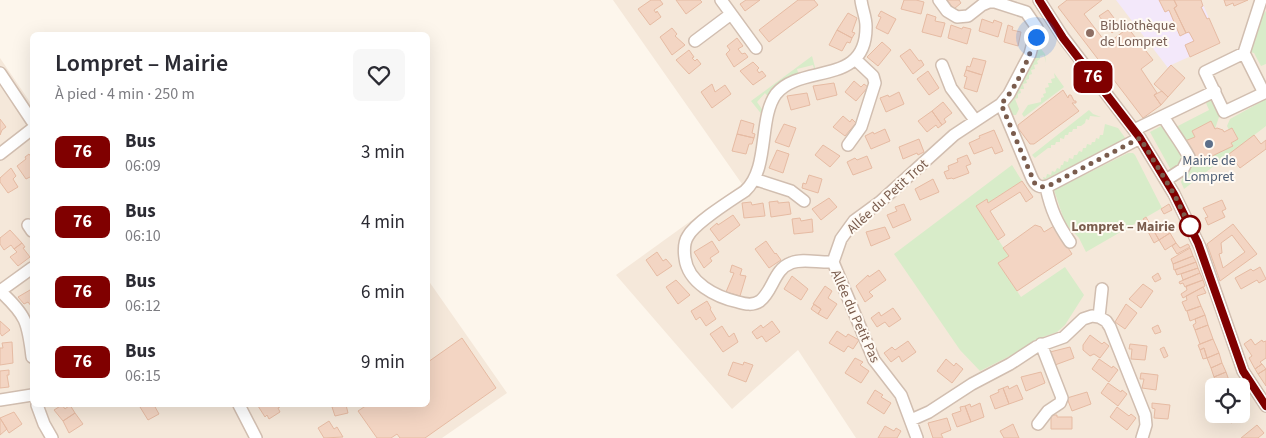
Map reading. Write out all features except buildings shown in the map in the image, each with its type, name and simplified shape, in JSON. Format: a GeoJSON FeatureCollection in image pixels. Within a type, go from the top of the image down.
{"type":"FeatureCollection","features":[{"type":"Feature","properties":{"kind":"street"},"geometry":{"type":"LineString","coordinates":[[721,0],[756,48]]}},
{"type":"Feature","properties":{"kind":"street"},"geometry":{"type":"LineString","coordinates":[[832,262],[799,261],[790,263],[780,272],[762,300],[753,304],[745,304],[718,296],[695,278],[688,270],[684,249],[688,236],[697,226],[744,191],[754,179],[763,146],[769,111],[777,94],[788,84],[841,68],[854,58],[862,47],[865,22],[861,0]]}},
{"type":"Feature","properties":{"kind":"street"},"geometry":{"type":"LineString","coordinates":[[939,0],[947,11],[957,17],[968,16],[982,4],[989,2],[1018,9],[1029,14],[1041,2],[1063,38],[1137,134],[1166,180],[1198,243],[1243,371],[1266,406]]}},
{"type":"Feature","properties":{"kind":"street"},"geometry":{"type":"LineString","coordinates":[[1244,53],[1205,72],[1224,112],[1264,93],[1244,53],[1261,0]]}},
{"type":"Feature","properties":{"kind":"street"},"geometry":{"type":"LineString","coordinates":[[695,41],[731,14]]}},
{"type":"Feature","properties":{"kind":"street","name":"Allée du Petit Trot"},"geometry":{"type":"LineString","coordinates":[[832,262],[841,239],[854,221],[880,202],[947,142],[975,120],[1001,104],[1009,94],[1025,64],[1036,37],[1037,28],[1029,14]]}},
{"type":"Feature","properties":{"kind":"street"},"geometry":{"type":"LineString","coordinates":[[848,145],[861,127],[875,83],[874,76],[854,58]]}},
{"type":"Feature","properties":{"kind":"street"},"geometry":{"type":"LineString","coordinates":[[942,65],[951,88],[975,120]]}},
{"type":"Feature","properties":{"kind":"street"},"geometry":{"type":"LineString","coordinates":[[0,73],[30,118]]}},
{"type":"Feature","properties":{"kind":"street"},"geometry":{"type":"LineString","coordinates":[[1001,104],[1033,182],[1039,187],[1046,187],[1137,134],[1163,116],[1214,91]]}},
{"type":"Feature","properties":{"kind":"street"},"geometry":{"type":"LineString","coordinates":[[1163,116],[1172,133],[1180,141],[1189,157],[1183,169],[1166,180]]}},
{"type":"Feature","properties":{"kind":"street"},"geometry":{"type":"LineString","coordinates":[[0,154],[30,131]]}},
{"type":"Feature","properties":{"kind":"street"},"geometry":{"type":"LineString","coordinates":[[754,179],[791,191],[804,201]]}},
{"type":"Feature","properties":{"kind":"street"},"geometry":{"type":"LineString","coordinates":[[1046,187],[1056,220],[1070,242]]}},
{"type":"Feature","properties":{"kind":"street","name":"Allée du Petit Pas"},"geometry":{"type":"LineString","coordinates":[[832,262],[874,360],[898,389],[911,420],[916,438]]}},
{"type":"Feature","properties":{"kind":"street"},"geometry":{"type":"LineString","coordinates":[[30,269],[0,291],[20,310],[30,329]]}},
{"type":"Feature","properties":{"kind":"street"},"geometry":{"type":"LineString","coordinates":[[1099,317],[1102,289]]}},
{"type":"Feature","properties":{"kind":"street"},"geometry":{"type":"LineString","coordinates":[[911,420],[929,412],[972,384],[1042,344],[1064,336],[1083,319],[1092,316],[1106,321],[1110,327],[1142,409],[1146,425],[1142,438]]}},
{"type":"Feature","properties":{"kind":"street"},"geometry":{"type":"LineString","coordinates":[[1038,424],[1048,411],[1060,403],[1062,398],[1042,344]]}},
{"type":"Feature","properties":{"kind":"street"},"geometry":{"type":"LineString","coordinates":[[0,400],[30,395]]}},
{"type":"Feature","properties":{"kind":"street"},"geometry":{"type":"LineString","coordinates":[[38,407],[52,438]]}},
{"type":"Feature","properties":{"kind":"street"},"geometry":{"type":"LineString","coordinates":[[244,407],[256,438]]}},
{"type":"Feature","properties":{"kind":"shaded area"},"geometry":{"type":"Polygon","coordinates":[[[613,0],[1266,0],[1266,438],[856,438],[798,350],[732,409],[616,275],[742,184],[613,0]]]}},
{"type":"Feature","properties":{"kind":"shaded area"},"geometry":{"type":"Polygon","coordinates":[[[1116,0],[1201,0],[1220,43],[1168,68],[1116,0]]]}},
{"type":"Feature","properties":{"kind":"shaded area"},"geometry":{"type":"Polygon","coordinates":[[[0,58],[30,102],[30,407],[430,407],[430,283],[507,393],[442,438],[0,438],[0,58]]]}},
{"type":"Feature","properties":{"kind":"green space"},"geometry":{"type":"Polygon","coordinates":[[[1266,11],[1266,64],[1261,66],[1254,53],[1250,52],[1263,14],[1266,11]]]}},
{"type":"Feature","properties":{"kind":"green space"},"geometry":{"type":"Polygon","coordinates":[[[1038,45],[1045,54],[1046,63],[1044,55],[1040,56],[1040,59],[1037,61],[1038,64],[1034,65],[1035,69],[1031,70],[1032,74],[1026,80],[1027,83],[1023,84],[1024,89],[1020,89],[1021,93],[1015,99],[1019,109],[1016,115],[1010,115],[1007,108],[1008,104],[1038,45]]]}},
{"type":"Feature","properties":{"kind":"green space"},"geometry":{"type":"Polygon","coordinates":[[[812,56],[815,72],[813,65],[797,69],[799,76],[769,98],[765,93],[757,102],[764,112],[763,116],[751,101],[812,56]]]}},
{"type":"Feature","properties":{"kind":"green space"},"geometry":{"type":"Polygon","coordinates":[[[1054,73],[1064,87],[1024,117],[1022,114],[1028,105],[1041,102],[1041,98],[1044,97],[1043,94],[1046,93],[1045,88],[1049,87],[1048,83],[1052,83],[1051,79],[1055,78],[1054,73]]]}},
{"type":"Feature","properties":{"kind":"green space"},"geometry":{"type":"Polygon","coordinates":[[[1266,99],[1266,126],[1184,189],[1181,182],[1191,156],[1195,160],[1200,158],[1203,164],[1210,160],[1210,157],[1232,146],[1231,143],[1238,139],[1233,129],[1229,130],[1227,126],[1230,119],[1266,99]]]}},
{"type":"Feature","properties":{"kind":"green space"},"geometry":{"type":"Polygon","coordinates":[[[1211,100],[1217,113],[1220,114],[1215,129],[1210,122],[1192,131],[1195,137],[1184,142],[1174,128],[1209,110],[1206,103],[1211,100]]]}},
{"type":"Feature","properties":{"kind":"green space"},"geometry":{"type":"Polygon","coordinates":[[[1089,110],[1101,117],[1090,116],[1089,120],[1086,119],[1085,123],[1077,126],[1077,129],[1073,129],[1068,135],[1065,135],[1064,139],[1060,138],[1060,142],[1051,145],[1051,148],[1048,148],[1035,158],[1032,155],[1089,110]]]}},
{"type":"Feature","properties":{"kind":"green space"},"geometry":{"type":"Polygon","coordinates":[[[1105,124],[1118,128],[1126,139],[1044,180],[1043,177],[1046,178],[1047,174],[1051,175],[1052,171],[1055,172],[1057,168],[1060,169],[1064,161],[1068,162],[1069,158],[1073,159],[1074,155],[1077,155],[1079,151],[1082,152],[1083,148],[1086,148],[1087,144],[1091,145],[1092,142],[1095,142],[1096,138],[1099,139],[1100,135],[1103,135],[1105,124]]]}},
{"type":"Feature","properties":{"kind":"green space"},"geometry":{"type":"Polygon","coordinates":[[[1163,125],[1178,145],[1184,159],[1181,168],[1172,172],[1150,132],[1163,125]]]}},
{"type":"Feature","properties":{"kind":"green space"},"geometry":{"type":"Polygon","coordinates":[[[1128,153],[1135,155],[1162,208],[1086,252],[1079,238],[1065,223],[1054,190],[1128,153]]]}},
{"type":"Feature","properties":{"kind":"green space"},"geometry":{"type":"Polygon","coordinates":[[[1012,165],[1022,181],[988,203],[986,200],[976,206],[1009,256],[998,263],[1021,297],[1065,267],[1084,295],[1065,325],[1057,332],[1035,340],[1018,352],[980,371],[960,350],[894,254],[1012,165]]]}},
{"type":"Feature","properties":{"kind":"bus line","name":"76"},"geometry":{"type":"LineString","coordinates":[[1039,0],[1063,38],[1140,138],[1174,194],[1198,243],[1244,374],[1266,406]]}},
{"type":"Feature","properties":{"kind":"place","name":"Bibliothèque de Lompret"},"geometry":{"type":"Point","coordinates":[1090,33]}},
{"type":"Feature","properties":{"kind":"place","name":"Mairie de Lompret"},"geometry":{"type":"Point","coordinates":[1209,144]}},
{"type":"Feature","properties":{"kind":"place","name":"Lompret – Mairie"},"geometry":{"type":"Point","coordinates":[1190,226]}},
{"type":"Feature","properties":{"kind":"route"},"geometry":{"type":"LineString","coordinates":[[1036,37],[1025,64],[1009,94],[1001,104],[1033,182],[1039,187],[1046,187],[1140,138],[1174,194],[1192,231],[1190,226]]}}]}
